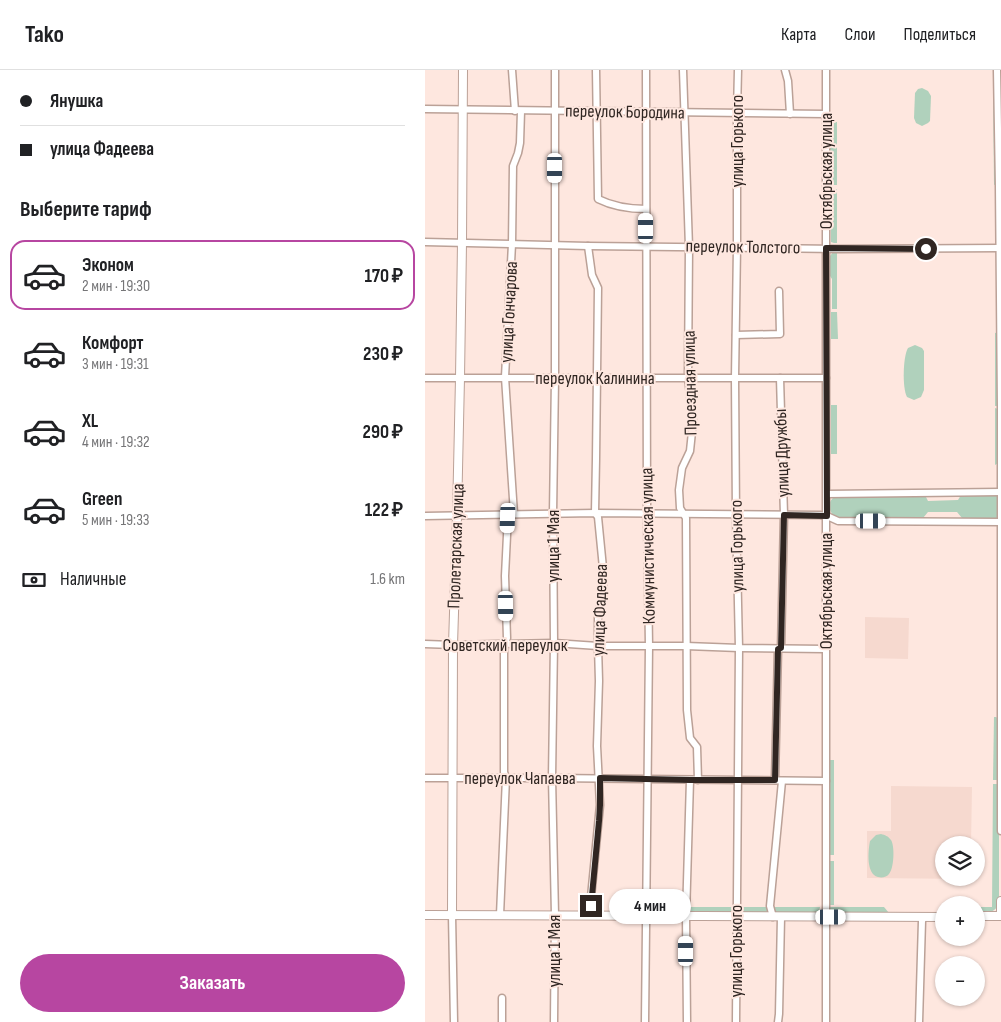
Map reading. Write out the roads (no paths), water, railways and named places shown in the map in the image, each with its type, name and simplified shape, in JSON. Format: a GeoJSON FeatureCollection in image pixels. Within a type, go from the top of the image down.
{"type":"FeatureCollection","features":[{"type":"Feature","properties":{"kind":"main road","name":"Пролетарская улица"},"geometry":{"type":"LineString","coordinates":[[452,915],[453,645],[460,378],[463,70]]}},
{"type":"Feature","properties":{"kind":"main road"},"geometry":{"type":"LineString","coordinates":[[985,916],[1001,916],[1001,901]]}},
{"type":"Feature","properties":{"kind":"main road"},"geometry":{"type":"LineString","coordinates":[[425,915],[935,917]]}},
{"type":"Feature","properties":{"kind":"street","name":"улица Гончарова"},"geometry":{"type":"LineString","coordinates":[[500,915],[506,778],[504,772],[504,644],[507,638],[505,576],[511,515],[505,377],[513,244],[513,166],[520,144],[518,111],[512,70]]}},
{"type":"Feature","properties":{"kind":"street","name":"улица 1 Мая"},"geometry":{"type":"LineString","coordinates":[[554,1022],[555,915],[552,778],[555,70]]}},
{"type":"Feature","properties":{"kind":"street"},"geometry":{"type":"LineString","coordinates":[[597,70],[598,199],[621,208],[646,209]]}},
{"type":"Feature","properties":{"kind":"street","name":"Коммунистическая улица"},"geometry":{"type":"LineString","coordinates":[[645,1022],[649,646],[646,378],[646,70]]}},
{"type":"Feature","properties":{"kind":"street","name":"Проездная улица"},"geometry":{"type":"LineString","coordinates":[[683,70],[689,247],[688,377],[693,422],[690,451],[682,468],[679,490],[680,508],[686,518],[687,710],[690,738],[697,747],[698,780]]}},
{"type":"Feature","properties":{"kind":"street","name":"улица Горького"},"geometry":{"type":"LineString","coordinates":[[736,1022],[739,648],[735,378],[738,70]]}},
{"type":"Feature","properties":{"kind":"street"},"geometry":{"type":"LineString","coordinates":[[785,70],[788,81],[790,114]]}},
{"type":"Feature","properties":{"kind":"street","name":"Октябрьская улица"},"geometry":{"type":"LineString","coordinates":[[826,70],[826,1022]]}},
{"type":"Feature","properties":{"kind":"street"},"geometry":{"type":"LineString","coordinates":[[999,70],[1001,830]]}},
{"type":"Feature","properties":{"kind":"street","name":"переулок Бородина"},"geometry":{"type":"LineString","coordinates":[[425,109],[826,114]]}},
{"type":"Feature","properties":{"kind":"street","name":"переулок Толстого"},"geometry":{"type":"LineString","coordinates":[[425,242],[588,246],[1000,248]]}},
{"type":"Feature","properties":{"kind":"street","name":"улица Фадеева"},"geometry":{"type":"LineString","coordinates":[[588,246],[592,275],[598,288],[595,513],[603,568],[603,595],[598,615],[599,681],[597,746],[600,805],[591,915]]}},
{"type":"Feature","properties":{"kind":"street"},"geometry":{"type":"LineString","coordinates":[[736,335],[781,334],[779,290]]}},
{"type":"Feature","properties":{"kind":"street","name":"переулок Калинина"},"geometry":{"type":"LineString","coordinates":[[425,378],[826,378]]}},
{"type":"Feature","properties":{"kind":"street","name":"улица Дружбы"},"geometry":{"type":"LineString","coordinates":[[777,1022],[779,1014],[777,917],[770,906],[778,780],[779,649],[784,515],[780,378]]}},
{"type":"Feature","properties":{"kind":"street"},"geometry":{"type":"LineString","coordinates":[[827,494],[1001,492]]}},
{"type":"Feature","properties":{"kind":"street"},"geometry":{"type":"LineString","coordinates":[[425,516],[683,513],[827,516],[839,521],[1001,522]]}},
{"type":"Feature","properties":{"kind":"street","name":"Советский переулок"},"geometry":{"type":"LineString","coordinates":[[425,644],[554,643],[598,646],[825,649]]}},
{"type":"Feature","properties":{"kind":"street","name":"переулок Чапаева"},"geometry":{"type":"LineString","coordinates":[[425,778],[826,781]]}},
{"type":"Feature","properties":{"kind":"street"},"geometry":{"type":"LineString","coordinates":[[687,1022],[686,916],[690,780]]}},
{"type":"Feature","properties":{"kind":"street","name":"Пролетарская улица"},"geometry":{"type":"LineString","coordinates":[[452,915],[454,1022]]}},
{"type":"Feature","properties":{"kind":"street"},"geometry":{"type":"LineString","coordinates":[[919,1022],[921,921],[924,917]]}},
{"type":"Feature","properties":{"kind":"street"},"geometry":{"type":"LineString","coordinates":[[502,998],[503,1022]]}}]}
